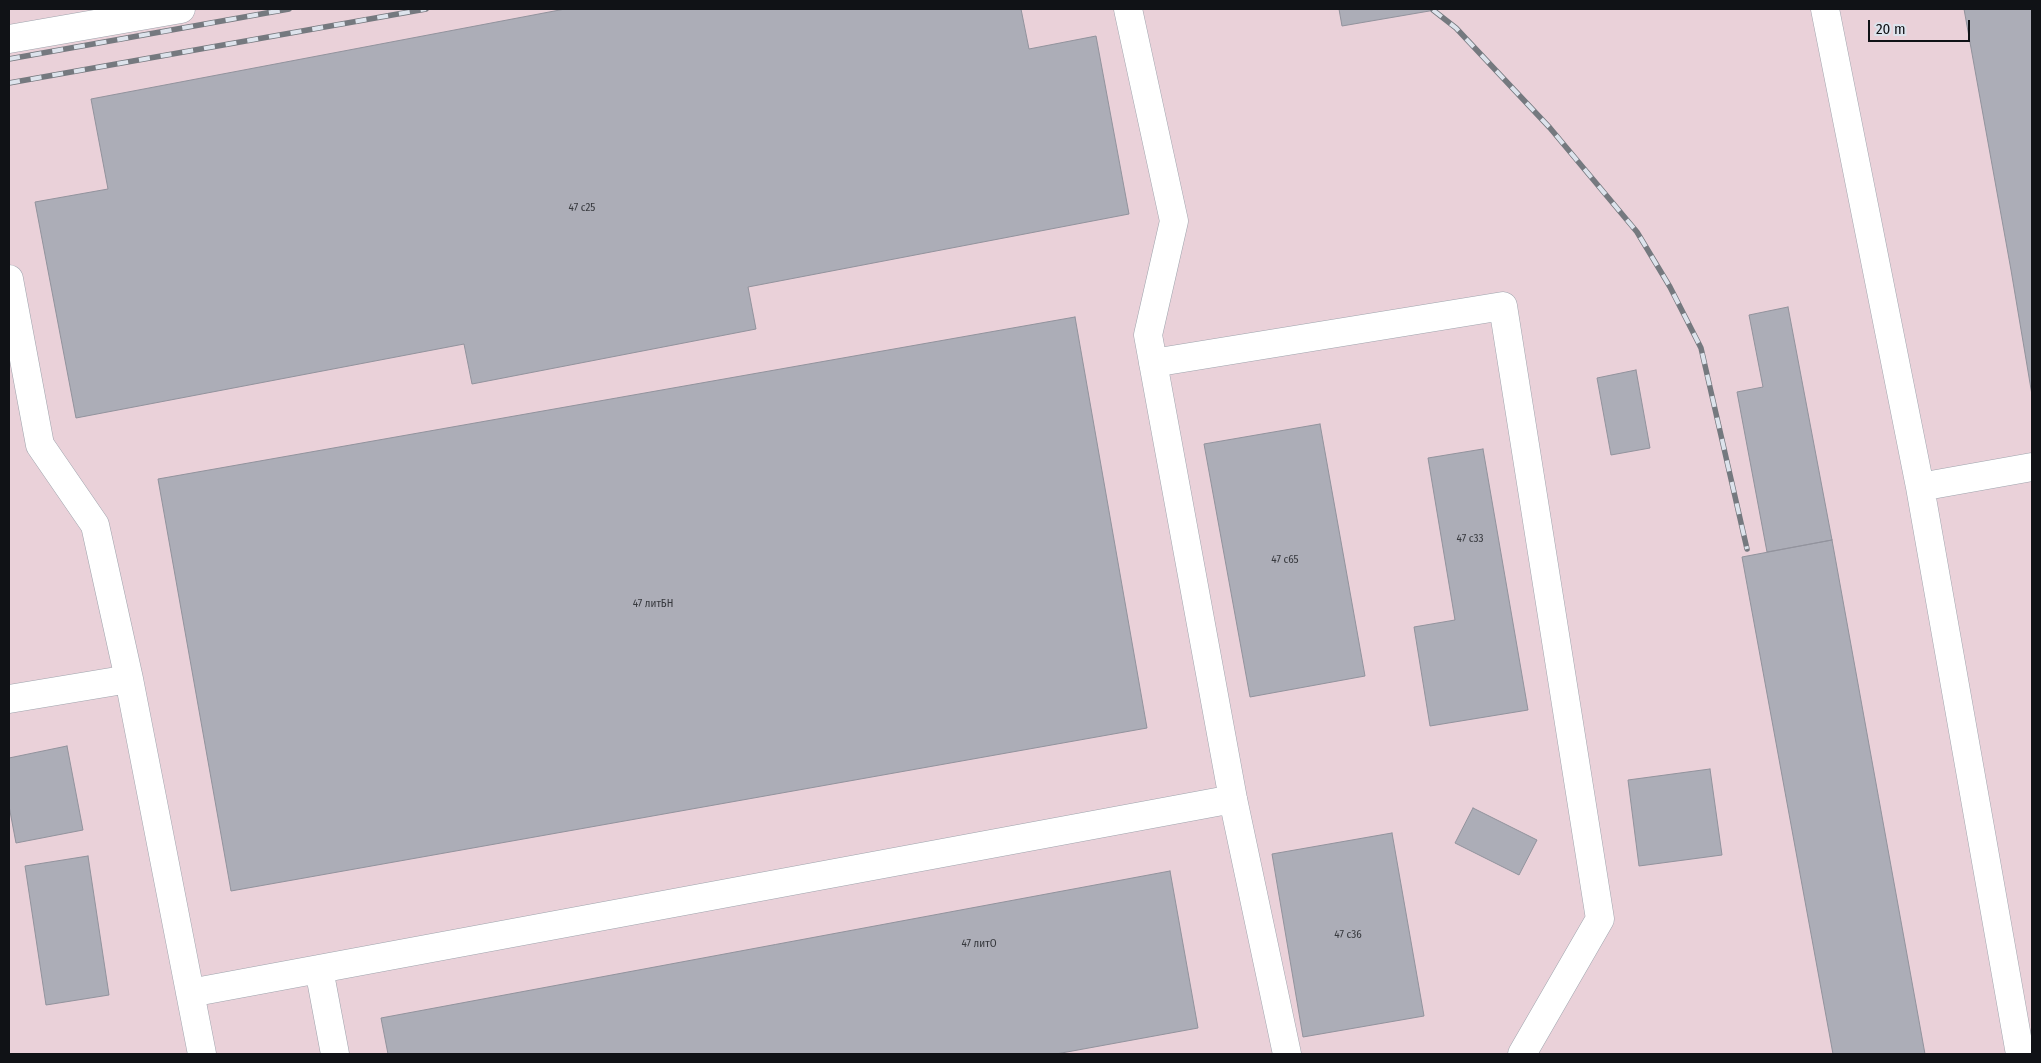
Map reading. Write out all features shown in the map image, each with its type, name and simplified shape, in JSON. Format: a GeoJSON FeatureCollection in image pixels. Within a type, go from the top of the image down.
{"type":"FeatureCollection","features":[{"type":"Feature","properties":{"kind":"lane"},"geometry":{"type":"LineString","coordinates":[[9,40],[181,9]]}},
{"type":"Feature","properties":{"kind":"lane"},"geometry":{"type":"LineString","coordinates":[[1128,9],[1174,221],[1148,335],[1233,799],[1287,1054]]}},
{"type":"Feature","properties":{"kind":"lane"},"geometry":{"type":"LineString","coordinates":[[1826,9],[1920,487],[2020,1054]]}},
{"type":"Feature","properties":{"kind":"lane"},"geometry":{"type":"LineString","coordinates":[[9,279],[40,444],[94,525],[129,679],[202,1054]]}},
{"type":"Feature","properties":{"kind":"lane"},"geometry":{"type":"LineString","coordinates":[[1153,363],[1503,306],[1600,920],[1522,1054]]}},
{"type":"Feature","properties":{"kind":"lane"},"geometry":{"type":"LineString","coordinates":[[1920,487],[2032,466]]}},
{"type":"Feature","properties":{"kind":"lane"},"geometry":{"type":"LineString","coordinates":[[9,699],[129,679]]}},
{"type":"Feature","properties":{"kind":"lane"},"geometry":{"type":"LineString","coordinates":[[190,994],[1233,799]]}},
{"type":"Feature","properties":{"kind":"lane"},"geometry":{"type":"LineString","coordinates":[[319,969],[336,1054]]}},
{"type":"Feature","properties":{"kind":"shaded area"},"geometry":{"type":"Polygon","coordinates":[[[9,9],[2032,9],[2032,1054],[9,1054],[9,9]]]}},
{"type":"Feature","properties":{"kind":"building"},"geometry":{"type":"Polygon","coordinates":[[[565,9],[1021,9],[1029,49],[1096,36],[1129,214],[748,287],[756,329],[472,384],[464,344],[76,418],[35,202],[108,189],[91,99],[565,9]]]}},
{"type":"Feature","properties":{"kind":"building"},"geometry":{"type":"Polygon","coordinates":[[[1339,9],[1441,9],[1342,26],[1339,9]]]}},
{"type":"Feature","properties":{"kind":"building"},"geometry":{"type":"Polygon","coordinates":[[[1964,9],[2032,9],[2032,395],[2011,270],[1964,9]]]}},
{"type":"Feature","properties":{"kind":"building"},"geometry":{"type":"Polygon","coordinates":[[[1788,307],[1832,540],[1767,552],[1737,392],[1763,387],[1749,315],[1788,307]]]}},
{"type":"Feature","properties":{"kind":"building"},"geometry":{"type":"Polygon","coordinates":[[[1075,317],[1147,728],[231,891],[158,479],[1075,317]]]}},
{"type":"Feature","properties":{"kind":"building"},"geometry":{"type":"Polygon","coordinates":[[[1636,370],[1650,448],[1611,455],[1597,378],[1636,370]]]}},
{"type":"Feature","properties":{"kind":"building"},"geometry":{"type":"Polygon","coordinates":[[[1320,424],[1365,676],[1250,697],[1204,444],[1320,424]]]}},
{"type":"Feature","properties":{"kind":"building"},"geometry":{"type":"Polygon","coordinates":[[[1483,449],[1528,710],[1430,726],[1414,627],[1455,620],[1428,458],[1483,449]]]}},
{"type":"Feature","properties":{"kind":"building"},"geometry":{"type":"Polygon","coordinates":[[[1832,540],[1925,1054],[1833,1054],[1742,557],[1832,540]]]}},
{"type":"Feature","properties":{"kind":"building"},"geometry":{"type":"Polygon","coordinates":[[[67,746],[83,830],[16,843],[9,806],[9,758],[67,746]]]}},
{"type":"Feature","properties":{"kind":"building"},"geometry":{"type":"Polygon","coordinates":[[[1710,769],[1722,855],[1639,866],[1628,780],[1710,769]]]}},
{"type":"Feature","properties":{"kind":"building"},"geometry":{"type":"Polygon","coordinates":[[[1473,808],[1537,840],[1519,875],[1455,843],[1473,808]]]}},
{"type":"Feature","properties":{"kind":"building"},"geometry":{"type":"Polygon","coordinates":[[[1392,833],[1424,1016],[1303,1037],[1272,854],[1392,833]]]}},
{"type":"Feature","properties":{"kind":"building"},"geometry":{"type":"Polygon","coordinates":[[[88,856],[109,995],[46,1005],[25,866],[88,856]]]}},
{"type":"Feature","properties":{"kind":"building"},"geometry":{"type":"Polygon","coordinates":[[[1170,871],[1198,1028],[1056,1054],[388,1054],[381,1018],[1170,871]]]}},
{"type":"Feature","properties":{"kind":"railway"},"geometry":{"type":"LineString","coordinates":[[9,59],[289,9]]}},
{"type":"Feature","properties":{"kind":"railway"},"geometry":{"type":"LineString","coordinates":[[9,83],[426,9]]}},
{"type":"Feature","properties":{"kind":"railway"},"geometry":{"type":"LineString","coordinates":[[1433,10],[1456,28],[1550,128],[1637,232],[1670,287],[1701,348],[1747,549]]}}]}
